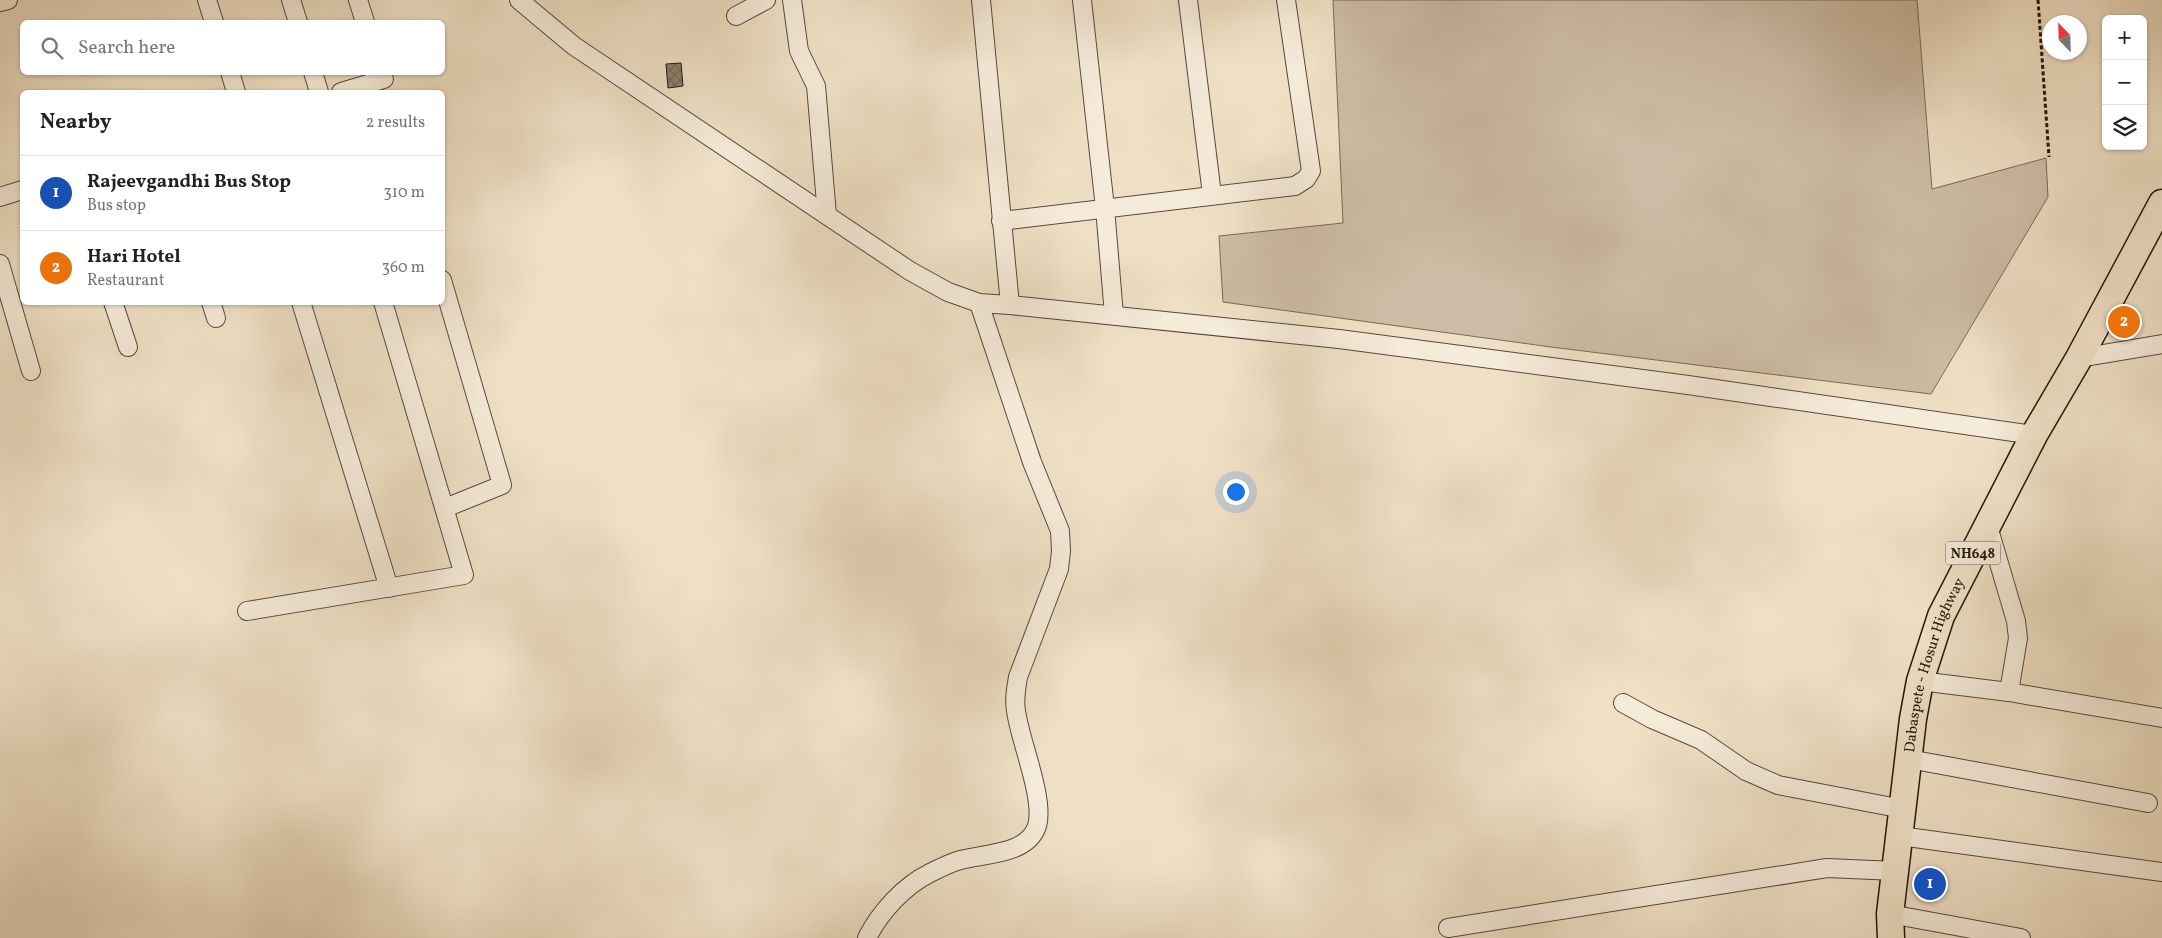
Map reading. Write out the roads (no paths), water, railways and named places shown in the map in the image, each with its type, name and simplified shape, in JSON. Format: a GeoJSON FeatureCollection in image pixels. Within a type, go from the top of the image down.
{"type":"FeatureCollection","features":[{"type":"Feature","properties":{"kind":"highway","name":"Dabaspete - Hosur Highway"},"geometry":{"type":"LineString","coordinates":[[1890,926],[1913,720],[1920,681],[1941,616],[2034,435],[2162,203]]}},
{"type":"Feature","properties":{"kind":"street"},"geometry":{"type":"LineString","coordinates":[[0,2],[8,0]]}},
{"type":"Feature","properties":{"kind":"street"},"geometry":{"type":"LineString","coordinates":[[207,0],[213,20]]}},
{"type":"Feature","properties":{"kind":"street"},"geometry":{"type":"LineString","coordinates":[[291,0],[297,20]]}},
{"type":"Feature","properties":{"kind":"street"},"geometry":{"type":"LineString","coordinates":[[358,0],[364,20]]}},
{"type":"Feature","properties":{"kind":"street"},"geometry":{"type":"LineString","coordinates":[[519,0],[574,46],[910,270],[948,292],[979,304],[1010,305],[1114,315],[1359,342],[1688,385],[2034,435]]}},
{"type":"Feature","properties":{"kind":"street"},"geometry":{"type":"LineString","coordinates":[[736,16],[766,0]]}},
{"type":"Feature","properties":{"kind":"street"},"geometry":{"type":"LineString","coordinates":[[792,0],[799,50],[816,86],[827,215]]}},
{"type":"Feature","properties":{"kind":"street"},"geometry":{"type":"LineString","coordinates":[[981,0],[1010,305]]}},
{"type":"Feature","properties":{"kind":"street"},"geometry":{"type":"LineString","coordinates":[[1082,0],[1105,208],[1114,315]]}},
{"type":"Feature","properties":{"kind":"street"},"geometry":{"type":"LineString","coordinates":[[1188,0],[1212,195]]}},
{"type":"Feature","properties":{"kind":"street"},"geometry":{"type":"LineString","coordinates":[[1001,221],[1296,186],[1306,179],[1311,171],[1286,0]]}},
{"type":"Feature","properties":{"kind":"street"},"geometry":{"type":"LineString","coordinates":[[231,75],[235,90]]}},
{"type":"Feature","properties":{"kind":"street"},"geometry":{"type":"LineString","coordinates":[[314,75],[318,90]]}},
{"type":"Feature","properties":{"kind":"street"},"geometry":{"type":"LineString","coordinates":[[349,90],[384,81]]}},
{"type":"Feature","properties":{"kind":"street"},"geometry":{"type":"LineString","coordinates":[[0,197],[20,191]]}},
{"type":"Feature","properties":{"kind":"street"},"geometry":{"type":"LineString","coordinates":[[0,264],[31,371]]}},
{"type":"Feature","properties":{"kind":"street"},"geometry":{"type":"LineString","coordinates":[[445,290],[502,485],[445,508]]}},
{"type":"Feature","properties":{"kind":"street"},"geometry":{"type":"LineString","coordinates":[[867,938],[873,926],[901,893],[928,874],[957,861],[1014,848],[1029,840],[1037,826],[1039,806],[1016,711],[1015,694],[1018,677],[1059,569],[1060,531],[1032,462],[979,304]]}},
{"type":"Feature","properties":{"kind":"street"},"geometry":{"type":"LineString","coordinates":[[114,305],[128,347]]}},
{"type":"Feature","properties":{"kind":"street"},"geometry":{"type":"LineString","coordinates":[[301,305],[388,588]]}},
{"type":"Feature","properties":{"kind":"street"},"geometry":{"type":"LineString","coordinates":[[247,611],[464,575],[384,305]]}},
{"type":"Feature","properties":{"kind":"street"},"geometry":{"type":"LineString","coordinates":[[2078,358],[2162,344]]}},
{"type":"Feature","properties":{"kind":"street"},"geometry":{"type":"LineString","coordinates":[[1988,526],[2017,630],[2017,648],[2009,692]]}},
{"type":"Feature","properties":{"kind":"street"},"geometry":{"type":"LineString","coordinates":[[1920,681],[2009,692],[2162,718]]}},
{"type":"Feature","properties":{"kind":"street"},"geometry":{"type":"LineString","coordinates":[[1623,703],[1652,719],[1702,740],[1746,771],[1778,785],[1903,809]]}},
{"type":"Feature","properties":{"kind":"street"},"geometry":{"type":"LineString","coordinates":[[1909,759],[2148,803]]}},
{"type":"Feature","properties":{"kind":"street"},"geometry":{"type":"LineString","coordinates":[[1900,836],[2162,872]]}},
{"type":"Feature","properties":{"kind":"street"},"geometry":{"type":"LineString","coordinates":[[1448,928],[1827,868],[1896,871]]}},
{"type":"Feature","properties":{"kind":"street"},"geometry":{"type":"LineString","coordinates":[[1890,926],[2022,938]]}},
{"type":"Feature","properties":{"kind":"place","name":"Hari Hotel"},"geometry":{"type":"Point","coordinates":[2124,322]}},
{"type":"Feature","properties":{"kind":"place","name":"Rajeevgandhi Bus Stop"},"geometry":{"type":"Point","coordinates":[1930,884]}}]}
